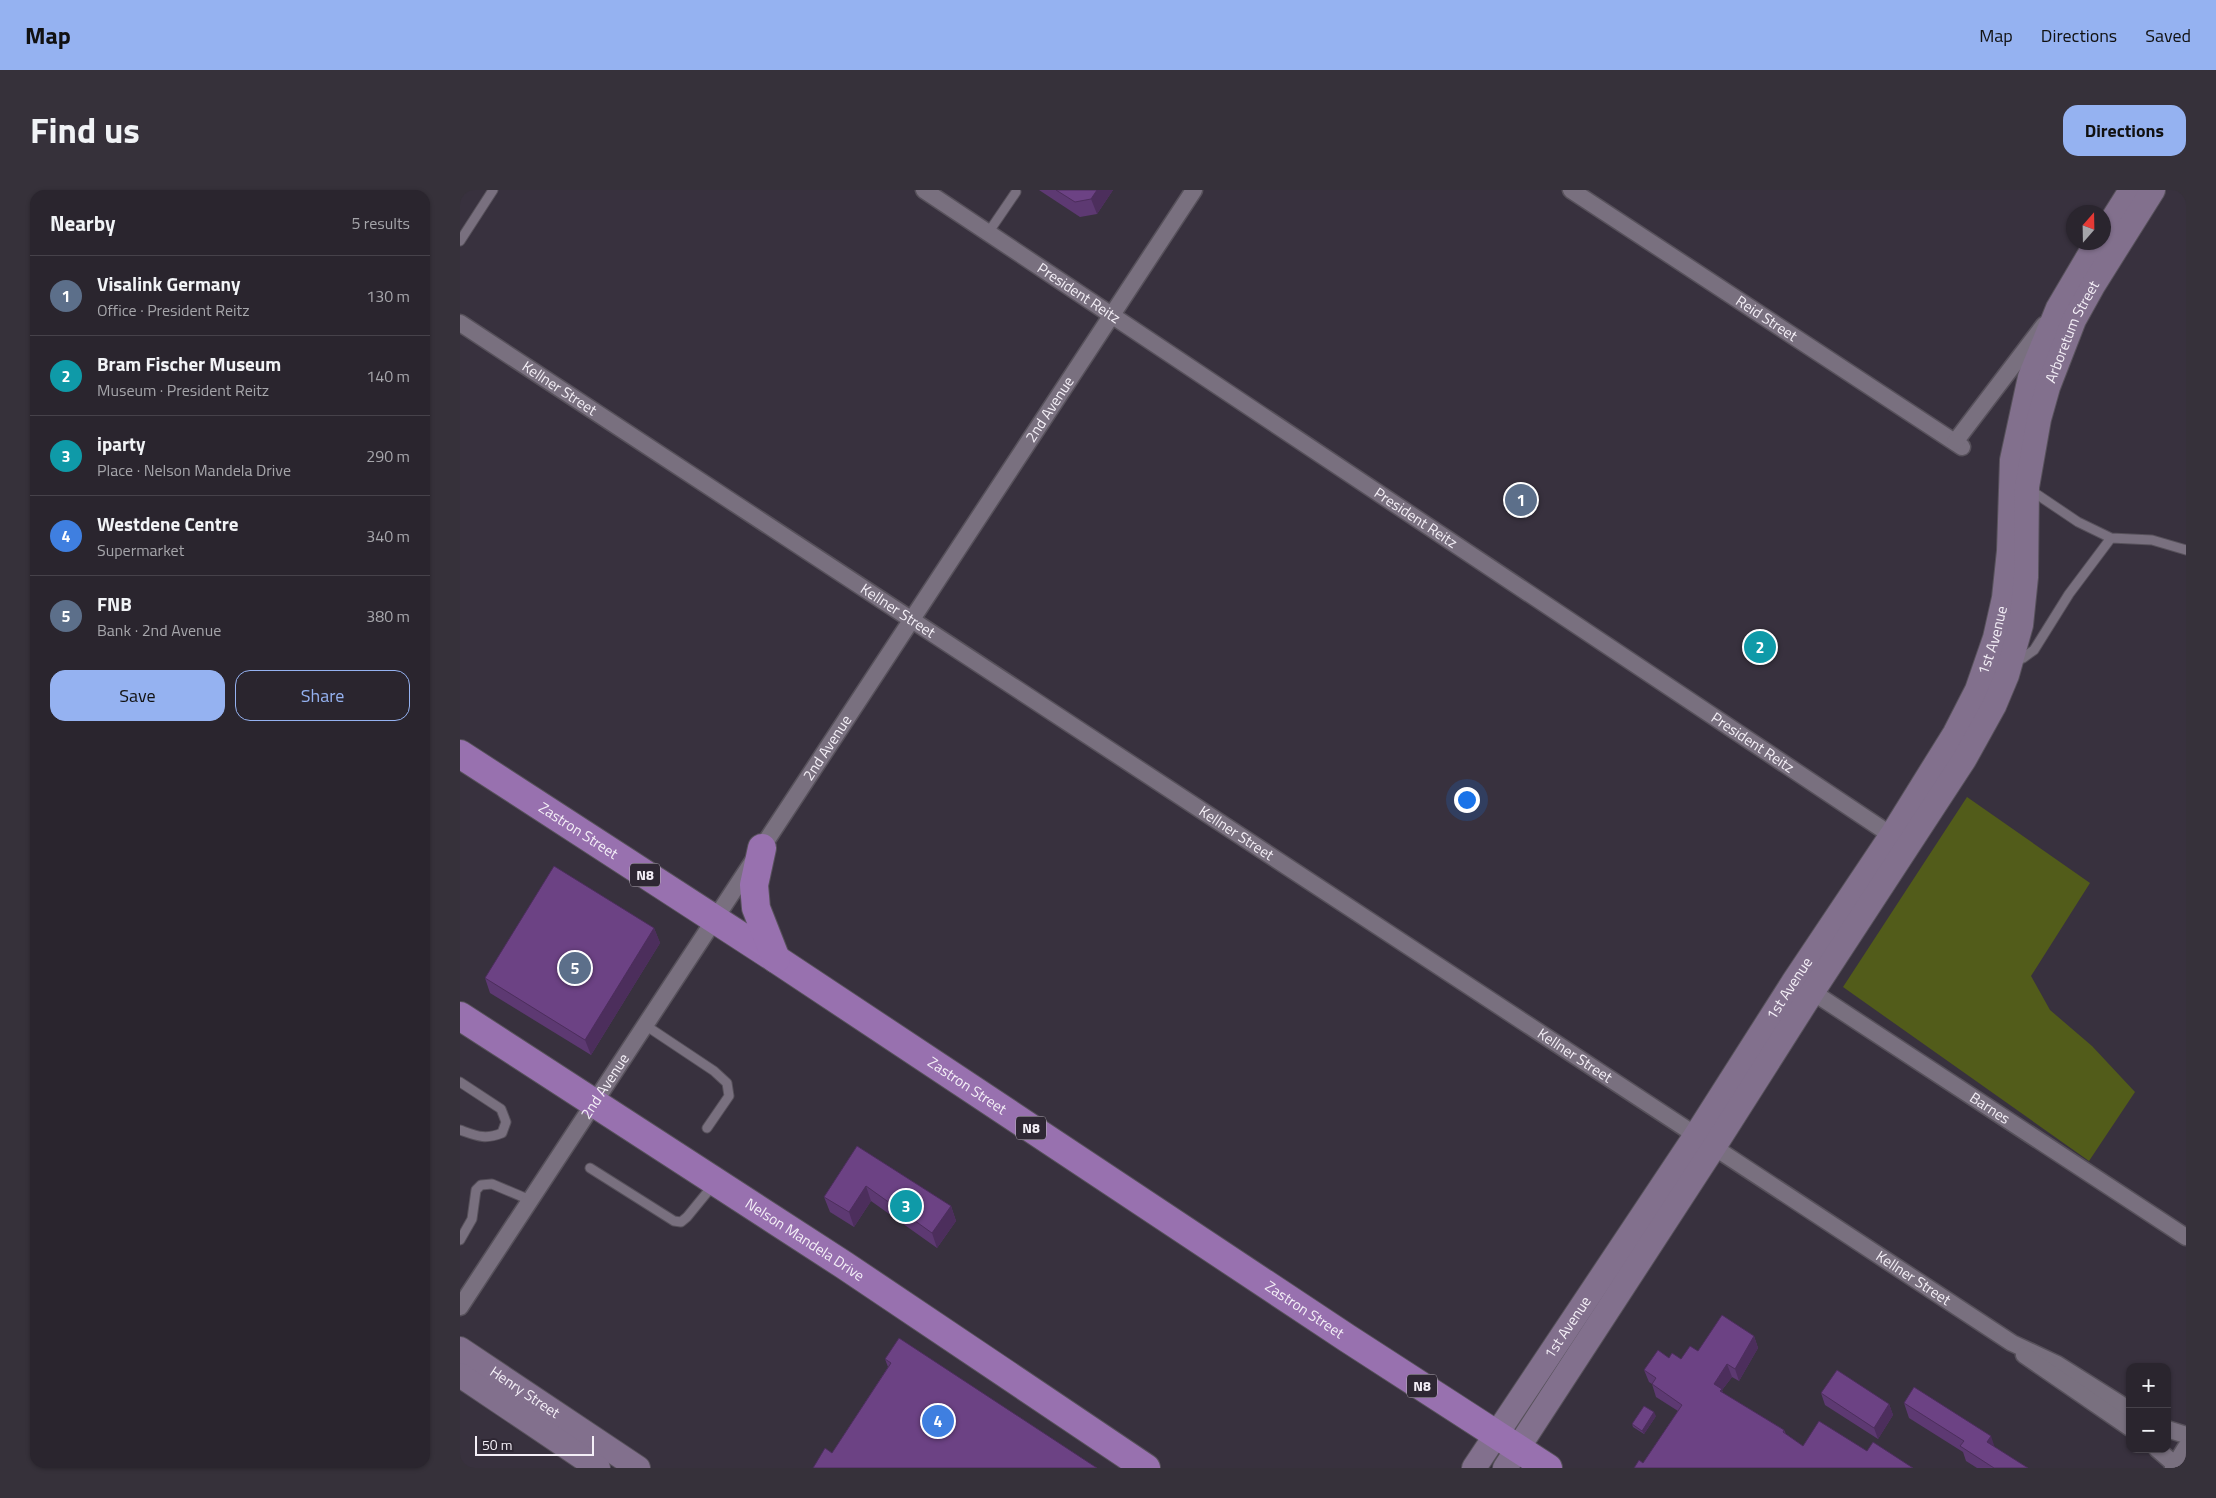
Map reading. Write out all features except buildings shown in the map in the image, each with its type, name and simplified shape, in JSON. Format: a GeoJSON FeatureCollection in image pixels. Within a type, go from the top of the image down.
{"type":"FeatureCollection","features":[{"type":"Feature","properties":{"kind":"highway","name":"Zastron Street"},"geometry":{"type":"LineString","coordinates":[[460,754],[776,959],[1347,1338],[1506,1450],[1548,1468]]}},
{"type":"Feature","properties":{"kind":"highway"},"geometry":{"type":"LineString","coordinates":[[762,848],[754,886],[756,908],[776,959]]}},
{"type":"Feature","properties":{"kind":"highway","name":"Nelson Mandela Drive"},"geometry":{"type":"LineString","coordinates":[[461,1019],[844,1264],[1146,1468]]}},
{"type":"Feature","properties":{"kind":"street","name":"President Reitz"},"geometry":{"type":"LineString","coordinates":[[924,190],[1900,841]]}},
{"type":"Feature","properties":{"kind":"street","name":"2nd Avenue"},"geometry":{"type":"LineString","coordinates":[[460,1307],[1194,190]]}},
{"type":"Feature","properties":{"kind":"street","name":"Reid Street"},"geometry":{"type":"LineString","coordinates":[[1571,190],[1958,444],[2058,308]]}},
{"type":"Feature","properties":{"kind":"street"},"geometry":{"type":"LineString","coordinates":[[2111,222],[2131,190]]}},
{"type":"Feature","properties":{"kind":"street","name":"Arboretum Street"},"geometry":{"type":"LineString","coordinates":[[2019,480],[2061,349],[2074,320],[2094,284],[2153,190]]}},
{"type":"Feature","properties":{"kind":"street","name":"Arboretum Street"},"geometry":{"type":"LineString","coordinates":[[2019,480],[2019,420],[2030,377],[2058,308],[2092,250]]}},
{"type":"Feature","properties":{"kind":"street","name":"Kellner Street"},"geometry":{"type":"LineString","coordinates":[[460,323],[2012,1343],[2056,1364],[2127,1408]]}},
{"type":"Feature","properties":{"kind":"street","name":"1st Avenue"},"geometry":{"type":"LineString","coordinates":[[1474,1468],[1506,1450],[1804,986],[1900,841],[1977,690],[2001,668],[2021,624],[2026,577],[2019,480]]}},
{"type":"Feature","properties":{"kind":"street","name":"Barnes"},"geometry":{"type":"LineString","coordinates":[[1804,986],[2186,1237]]}},
{"type":"Feature","properties":{"kind":"street","name":"Kellner Street"},"geometry":{"type":"LineString","coordinates":[[2012,1343],[2028,1359],[2126,1425]]}},
{"type":"Feature","properties":{"kind":"street","name":"Henry Street"},"geometry":{"type":"LineString","coordinates":[[460,1349],[638,1468]]}},
{"type":"Feature","properties":{"kind":"street","name":"Henry Street"},"geometry":{"type":"LineString","coordinates":[[460,1375],[598,1468]]}},
{"type":"Feature","properties":{"kind":"street"},"geometry":{"type":"LineString","coordinates":[[2171,1430],[2186,1435]]}},
{"type":"Feature","properties":{"kind":"street"},"geometry":{"type":"LineString","coordinates":[[2161,1453],[2175,1467],[2186,1447]]}},
{"type":"Feature","properties":{"kind":"lane"},"geometry":{"type":"LineString","coordinates":[[460,242],[493,190]]}},
{"type":"Feature","properties":{"kind":"lane"},"geometry":{"type":"LineString","coordinates":[[988,233],[1016,192]]}},
{"type":"Feature","properties":{"kind":"lane"},"geometry":{"type":"LineString","coordinates":[[2019,480],[2078,522],[2111,538],[2152,540],[2186,550]]}},
{"type":"Feature","properties":{"kind":"lane"},"geometry":{"type":"LineString","coordinates":[[2001,668],[2023,658],[2034,650],[2069,594],[2111,538]]}},
{"type":"Feature","properties":{"kind":"lane"},"geometry":{"type":"LineString","coordinates":[[645,1025],[728,1083],[729,1096],[707,1128]]}},
{"type":"Feature","properties":{"kind":"lane"},"geometry":{"type":"LineString","coordinates":[[460,1082],[500,1110],[506,1122],[502,1133],[490,1138],[475,1136],[460,1130]]}},
{"type":"Feature","properties":{"kind":"lane"},"geometry":{"type":"LineString","coordinates":[[590,1168],[674,1221],[681,1222],[716,1182]]}},
{"type":"Feature","properties":{"kind":"lane"},"geometry":{"type":"LineString","coordinates":[[460,1240],[472,1219],[476,1190],[481,1185],[492,1184],[530,1200]]}},
{"type":"Feature","properties":{"kind":"green space"},"geometry":{"type":"Polygon","coordinates":[[[1967,797],[2090,883],[2031,976],[2050,1010],[2092,1046],[2135,1092],[2089,1161],[1843,987],[1967,797]]]}},
{"type":"Feature","properties":{"kind":"place","name":"Visalink Germany"},"geometry":{"type":"Point","coordinates":[1521,500]}},
{"type":"Feature","properties":{"kind":"place","name":"Bram Fischer Museum"},"geometry":{"type":"Point","coordinates":[1760,647]}},
{"type":"Feature","properties":{"kind":"place","name":"FNB"},"geometry":{"type":"Point","coordinates":[575,968]}},
{"type":"Feature","properties":{"kind":"place","name":"iparty"},"geometry":{"type":"Point","coordinates":[906,1206]}},
{"type":"Feature","properties":{"kind":"place","name":"Westdene Centre"},"geometry":{"type":"Point","coordinates":[938,1421]}}]}
